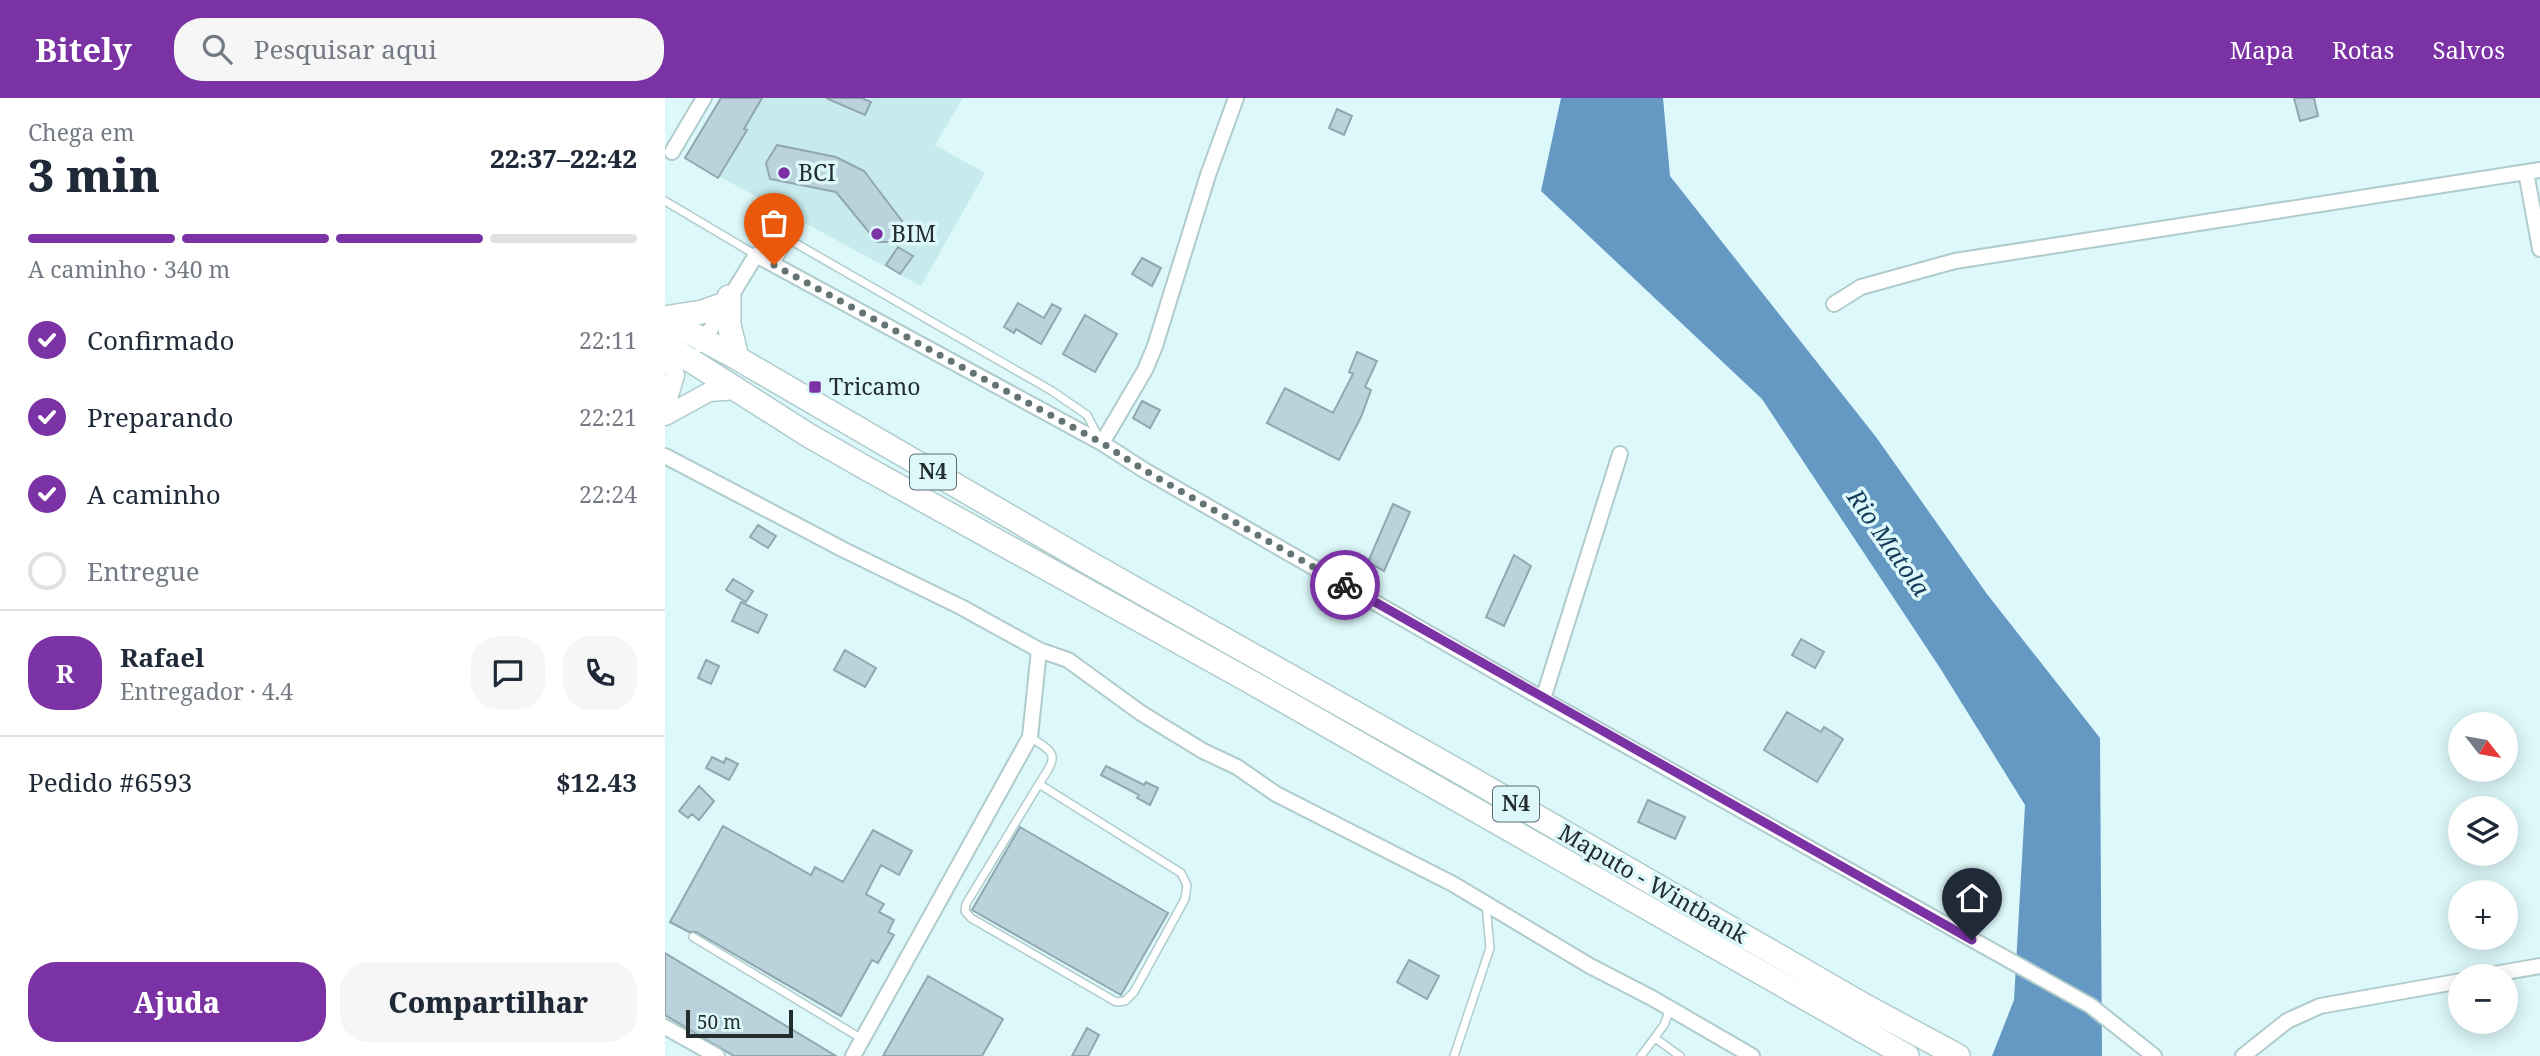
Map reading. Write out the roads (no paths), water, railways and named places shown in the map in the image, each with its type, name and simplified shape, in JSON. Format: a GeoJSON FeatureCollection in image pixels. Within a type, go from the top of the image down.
{"type":"FeatureCollection","features":[{"type":"Feature","properties":{"kind":"highway"},"geometry":{"type":"LineString","coordinates":[[665,318],[702,312],[727,301],[731,337],[737,358]]}},
{"type":"Feature","properties":{"kind":"highway","name":"N4"},"geometry":{"type":"LineString","coordinates":[[665,318],[737,358]]}},
{"type":"Feature","properties":{"kind":"highway","name":"N4"},"geometry":{"type":"LineString","coordinates":[[665,344],[737,390]]}},
{"type":"Feature","properties":{"kind":"highway","name":"Maputo - Wintbank"},"geometry":{"type":"LineString","coordinates":[[737,358],[1867,1007],[1958,1056]]}},
{"type":"Feature","properties":{"kind":"highway","name":"Maputo - Wintbank"},"geometry":{"type":"LineString","coordinates":[[737,390],[864,467],[1448,793],[1907,1056]]}},
{"type":"Feature","properties":{"kind":"street"},"geometry":{"type":"LineString","coordinates":[[672,152],[704,98]]}},
{"type":"Feature","properties":{"kind":"street"},"geometry":{"type":"LineString","coordinates":[[1102,443],[1145,370],[1155,346],[1208,174],[1236,98]]}},
{"type":"Feature","properties":{"kind":"street"},"geometry":{"type":"LineString","coordinates":[[1834,304],[1861,288],[1955,261],[2533,171],[2540,249]]}},
{"type":"Feature","properties":{"kind":"street"},"geometry":{"type":"LineString","coordinates":[[691,361],[756,256],[1102,443],[1144,470],[1543,699],[2091,1006],[2154,1056]]}},
{"type":"Feature","properties":{"kind":"street"},"geometry":{"type":"LineString","coordinates":[[665,344],[675,375],[665,410]]}},
{"type":"Feature","properties":{"kind":"street"},"geometry":{"type":"LineString","coordinates":[[665,416],[709,392],[737,390]]}},
{"type":"Feature","properties":{"kind":"street"},"geometry":{"type":"LineString","coordinates":[[1543,699],[1620,454]]}},
{"type":"Feature","properties":{"kind":"street"},"geometry":{"type":"LineString","coordinates":[[665,456],[844,550],[961,607],[1039,650],[1067,660],[1141,713],[1203,751],[1237,767],[1276,794],[1453,884],[1590,966],[1752,1056]]}},
{"type":"Feature","properties":{"kind":"street"},"geometry":{"type":"LineString","coordinates":[[853,1056],[1030,737],[1035,710],[1039,650]]}},
{"type":"Feature","properties":{"kind":"street"},"geometry":{"type":"LineString","coordinates":[[2518,970],[2540,966]]}},
{"type":"Feature","properties":{"kind":"street"},"geometry":{"type":"LineString","coordinates":[[2243,1056],[2287,1021],[2321,1006],[2448,983]]}},
{"type":"Feature","properties":{"kind":"street"},"geometry":{"type":"LineString","coordinates":[[665,1027],[717,1056]]}},
{"type":"Feature","properties":{"kind":"lane"},"geometry":{"type":"LineString","coordinates":[[665,201],[756,256]]}},
{"type":"Feature","properties":{"kind":"lane"},"geometry":{"type":"LineString","coordinates":[[774,265],[790,240],[1052,391],[1087,415],[1102,443]]}},
{"type":"Feature","properties":{"kind":"lane"},"geometry":{"type":"LineString","coordinates":[[1030,737],[1050,750],[1054,761],[1039,784],[966,904],[965,911],[971,918],[1115,1002],[1125,1001],[1134,992],[1185,899],[1187,885],[1181,873],[1039,784]]}},
{"type":"Feature","properties":{"kind":"lane"},"geometry":{"type":"LineString","coordinates":[[1454,1056],[1490,948],[1486,904]]}},
{"type":"Feature","properties":{"kind":"lane"},"geometry":{"type":"LineString","coordinates":[[693,937],[862,1040]]}},
{"type":"Feature","properties":{"kind":"lane"},"geometry":{"type":"LineString","coordinates":[[1641,1056],[1670,1009]]}},
{"type":"Feature","properties":{"kind":"lane"},"geometry":{"type":"LineString","coordinates":[[1649,1056],[1652,1042]]}},
{"type":"Feature","properties":{"kind":"lane"},"geometry":{"type":"LineString","coordinates":[[1652,1042],[1680,1056]]}},
{"type":"Feature","properties":{"kind":"water","name":"Rio Matola"},"geometry":{"type":"Polygon","coordinates":[[[1561,98],[1663,98],[1670,176],[1876,437],[1987,594],[2100,738],[2102,1056],[1992,1056],[2014,1000],[2025,805],[1940,668],[1762,399],[1541,191],[1561,98]]]}},
{"type":"Feature","properties":{"kind":"place","name":"BCI"},"geometry":{"type":"Point","coordinates":[784,173]}},
{"type":"Feature","properties":{"kind":"place","name":"BIM"},"geometry":{"type":"Point","coordinates":[877,234]}},
{"type":"Feature","properties":{"kind":"place","name":"Tricamo"},"geometry":{"type":"Point","coordinates":[815,387]}}]}
